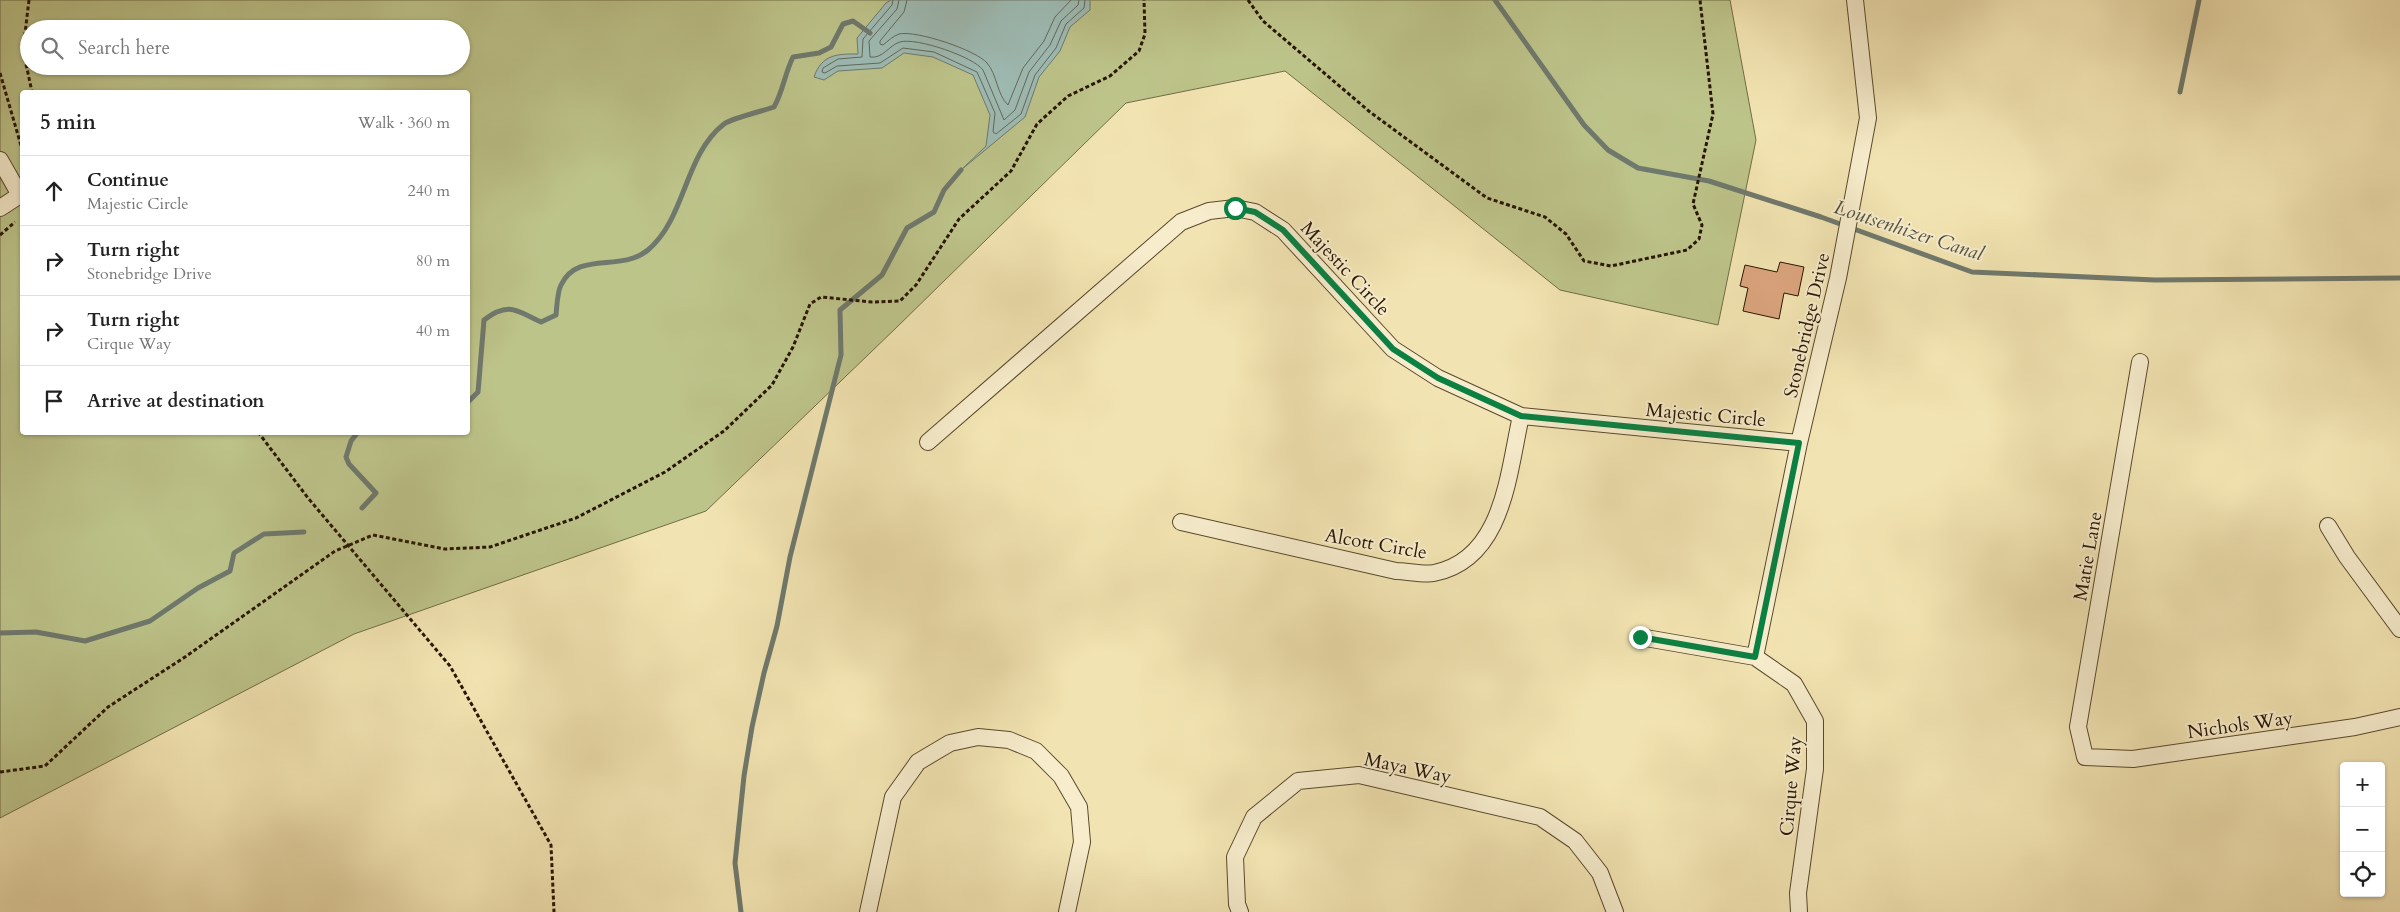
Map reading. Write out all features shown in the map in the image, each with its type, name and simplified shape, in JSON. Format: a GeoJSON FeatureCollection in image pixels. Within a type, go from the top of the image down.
{"type":"FeatureCollection","features":[{"type":"Feature","properties":{"kind":"street","name":"Stonebridge Drive"},"geometry":{"type":"LineString","coordinates":[[1755,657],[1799,443],[1838,278],[1868,118],[1855,0]]}},
{"type":"Feature","properties":{"kind":"street"},"geometry":{"type":"LineString","coordinates":[[0,160],[20,195],[0,208]]}},
{"type":"Feature","properties":{"kind":"street","name":"Majestic Circle"},"geometry":{"type":"LineString","coordinates":[[928,442],[1181,222],[1209,211],[1235,208],[1255,212],[1283,230],[1393,349],[1438,378],[1521,416],[1799,443]]}},
{"type":"Feature","properties":{"kind":"street","name":"Matie Lane"},"geometry":{"type":"LineString","coordinates":[[2085,757],[2078,727],[2140,362]]}},
{"type":"Feature","properties":{"kind":"street","name":"Alcott Circle"},"geometry":{"type":"LineString","coordinates":[[1181,522],[1396,570],[1432,574],[1455,566],[1480,547],[1498,516],[1521,416]]}},
{"type":"Feature","properties":{"kind":"street"},"geometry":{"type":"LineString","coordinates":[[2328,526],[2347,557],[2400,630]]}},
{"type":"Feature","properties":{"kind":"street","name":"Cirque Way"},"geometry":{"type":"LineString","coordinates":[[1640,637],[1755,657],[1794,684],[1815,721],[1815,769],[1798,893],[1799,912]]}},
{"type":"Feature","properties":{"kind":"street","name":"Nichols Way"},"geometry":{"type":"LineString","coordinates":[[2085,757],[2133,760],[2355,727],[2400,717]]}},
{"type":"Feature","properties":{"kind":"street"},"geometry":{"type":"LineString","coordinates":[[868,912],[893,797],[918,762],[950,743],[978,737],[1010,740],[1036,751],[1061,776],[1079,807],[1082,842],[1067,912]]}},
{"type":"Feature","properties":{"kind":"street","name":"Maya Way"},"geometry":{"type":"LineString","coordinates":[[1240,912],[1236,904],[1234,858],[1254,817],[1298,781],[1359,775],[1540,817],[1575,841],[1600,873],[1615,912]]}},
{"type":"Feature","properties":{"kind":"path"},"geometry":{"type":"LineString","coordinates":[[27,20],[29,0]]}},
{"type":"Feature","properties":{"kind":"path"},"geometry":{"type":"LineString","coordinates":[[0,772],[45,766],[108,707],[186,657],[334,551],[373,536],[445,549],[490,547],[576,518],[665,472],[724,431],[772,385],[793,347],[810,304],[821,297],[872,302],[900,301],[916,285],[959,219],[1011,170],[1037,124],[1068,96],[1110,76],[1140,51],[1145,34],[1144,0]]}},
{"type":"Feature","properties":{"kind":"path"},"geometry":{"type":"LineString","coordinates":[[1248,0],[1263,21],[1370,112],[1488,198],[1545,217],[1566,234],[1584,261],[1611,266],[1687,250],[1699,239],[1702,225],[1693,204],[1694,191],[1701,169],[1713,114],[1700,0]]}},
{"type":"Feature","properties":{"kind":"path"},"geometry":{"type":"LineString","coordinates":[[0,73],[20,142]]}},
{"type":"Feature","properties":{"kind":"path"},"geometry":{"type":"LineString","coordinates":[[28,75],[32,90]]}},
{"type":"Feature","properties":{"kind":"path"},"geometry":{"type":"LineString","coordinates":[[0,235],[15,222]]}},
{"type":"Feature","properties":{"kind":"path"},"geometry":{"type":"LineString","coordinates":[[260,435],[308,498],[450,666],[551,845],[554,912]]}},
{"type":"Feature","properties":{"kind":"green space"},"geometry":{"type":"Polygon","coordinates":[[[0,0],[1730,0],[1756,140],[1718,325],[1560,290],[1285,71],[1126,103],[706,511],[354,634],[0,818],[0,0]]]}},
{"type":"Feature","properties":{"kind":"water"},"geometry":{"type":"Polygon","coordinates":[[[891,0],[1090,0],[1090,10],[1070,27],[1060,51],[1039,77],[1025,117],[961,170],[986,146],[990,115],[973,75],[933,57],[904,53],[882,68],[838,71],[824,80],[814,77],[821,64],[831,57],[843,54],[858,54],[857,38],[886,3],[891,0]]]}},
{"type":"Feature","properties":{"kind":"building"},"geometry":{"type":"Polygon","coordinates":[[[1780,262],[1804,267],[1798,296],[1784,293],[1779,319],[1743,311],[1748,288],[1740,286],[1745,265],[1777,272],[1780,262]]]}},
{"type":"Feature","properties":{"kind":"waterway","name":"Loutsenhizer Canal"},"geometry":{"type":"LineString","coordinates":[[1495,0],[1584,125],[1608,150],[1638,168],[1709,181],[1821,217],[1972,272],[2155,280],[2400,278]]}},
{"type":"Feature","properties":{"kind":"waterway"},"geometry":{"type":"LineString","coordinates":[[2180,92],[2199,0]]}},
{"type":"Feature","properties":{"kind":"waterway"},"geometry":{"type":"LineString","coordinates":[[470,400],[478,392],[484,320],[493,314],[507,309],[541,322],[556,315],[560,288],[568,274],[578,268],[589,265],[637,257],[648,250],[661,237],[670,221],[701,152],[711,137],[724,124],[774,107],[793,57],[819,53],[831,47],[843,24],[853,21],[870,33]]}},
{"type":"Feature","properties":{"kind":"waterway"},"geometry":{"type":"LineString","coordinates":[[741,912],[735,863],[744,776],[752,727],[777,626],[790,557],[841,355],[840,310],[882,275],[907,228],[934,212],[944,190],[961,170]]}},
{"type":"Feature","properties":{"kind":"waterway"},"geometry":{"type":"LineString","coordinates":[[356,435],[351,441],[346,457],[349,464],[376,493],[362,508]]}},
{"type":"Feature","properties":{"kind":"waterway"},"geometry":{"type":"LineString","coordinates":[[0,633],[36,632],[85,641],[150,621],[198,588],[230,571],[234,553],[264,534],[304,532]]}},
{"type":"Feature","properties":{"kind":"route"},"geometry":{"type":"LineString","coordinates":[[1235,208],[1255,212],[1283,230],[1393,349],[1438,378],[1521,416],[1799,443],[1755,657],[1640,637]]}}]}
